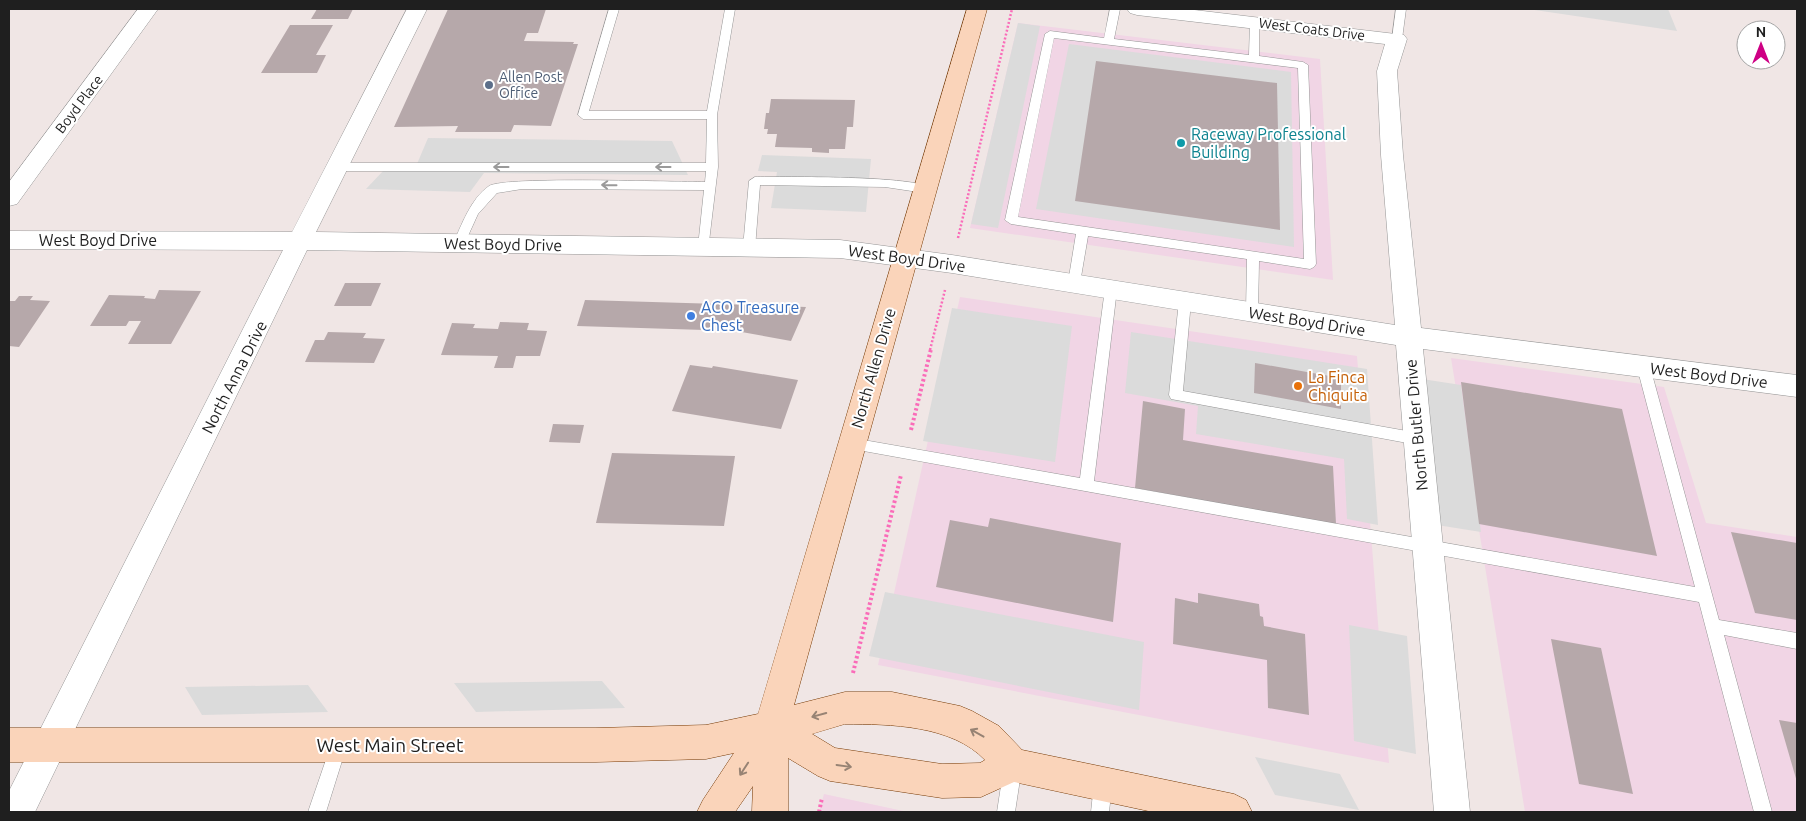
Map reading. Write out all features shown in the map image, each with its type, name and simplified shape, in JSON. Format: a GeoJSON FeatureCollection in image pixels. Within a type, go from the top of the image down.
{"type":"FeatureCollection","features":[{"type":"Feature","properties":{"kind":"street","name":"Boyd Place"},"geometry":{"type":"LineString","coordinates":[[9,198],[148,9]]}},
{"type":"Feature","properties":{"kind":"street","name":"North Anna Drive"},"geometry":{"type":"LineString","coordinates":[[17,812],[336,167],[417,9]]}},
{"type":"Feature","properties":{"kind":"street","name":"North Allen Drive"},"geometry":{"type":"LineString","coordinates":[[770,728],[977,9]]}},
{"type":"Feature","properties":{"kind":"street","name":"West Coats Drive"},"geometry":{"type":"LineString","coordinates":[[1137,9],[1396,39]]}},
{"type":"Feature","properties":{"kind":"street","name":"North Butler Drive"},"geometry":{"type":"LineString","coordinates":[[1396,39],[1387,71],[1392,155],[1452,812]]}},
{"type":"Feature","properties":{"kind":"street","name":"West Boyd Drive"},"geometry":{"type":"LineString","coordinates":[[9,240],[301,241],[840,249],[952,264],[1408,337],[1797,386]]}},
{"type":"Feature","properties":{"kind":"street","name":"West Main Street"},"geometry":{"type":"LineString","coordinates":[[9,745],[596,745],[706,742],[770,728],[845,708],[892,708],[960,723],[987,738],[1013,765]]}},
{"type":"Feature","properties":{"kind":"street"},"geometry":{"type":"LineString","coordinates":[[770,728],[830,764],[942,780],[981,780],[1013,765],[1101,798],[1234,812]]}},
{"type":"Feature","properties":{"kind":"street"},"geometry":{"type":"LineString","coordinates":[[715,812],[770,728]]}},
{"type":"Feature","properties":{"kind":"street"},"geometry":{"type":"LineString","coordinates":[[770,728],[770,812]]}},
{"type":"Feature","properties":{"kind":"lane"},"geometry":{"type":"LineString","coordinates":[[614,9],[583,115],[712,114]]}},
{"type":"Feature","properties":{"kind":"lane"},"geometry":{"type":"LineString","coordinates":[[704,247],[712,167],[712,114],[730,9]]}},
{"type":"Feature","properties":{"kind":"lane"},"geometry":{"type":"LineString","coordinates":[[1108,41],[1115,9]]}},
{"type":"Feature","properties":{"kind":"lane"},"geometry":{"type":"LineString","coordinates":[[1396,39],[1401,9]]}},
{"type":"Feature","properties":{"kind":"lane"},"geometry":{"type":"LineString","coordinates":[[1254,59],[1255,22]]}},
{"type":"Feature","properties":{"kind":"lane"},"geometry":{"type":"LineString","coordinates":[[1050,34],[1108,41],[1303,65],[1310,264],[1011,220],[1050,34]]}},
{"type":"Feature","properties":{"kind":"lane"},"geometry":{"type":"LineString","coordinates":[[336,167],[712,167]]}},
{"type":"Feature","properties":{"kind":"lane"},"geometry":{"type":"LineString","coordinates":[[749,248],[755,181],[885,183],[925,189]]}},
{"type":"Feature","properties":{"kind":"lane"},"geometry":{"type":"LineString","coordinates":[[459,244],[473,212],[493,190],[522,185],[710,186]]}},
{"type":"Feature","properties":{"kind":"lane"},"geometry":{"type":"LineString","coordinates":[[1074,283],[1083,230]]}},
{"type":"Feature","properties":{"kind":"lane"},"geometry":{"type":"LineString","coordinates":[[1252,312],[1253,256]]}},
{"type":"Feature","properties":{"kind":"lane"},"geometry":{"type":"LineString","coordinates":[[1086,485],[1111,289]]}},
{"type":"Feature","properties":{"kind":"lane"},"geometry":{"type":"LineString","coordinates":[[1185,301],[1176,395],[1418,439]]}},
{"type":"Feature","properties":{"kind":"lane"},"geometry":{"type":"LineString","coordinates":[[1644,367],[1763,812]]}},
{"type":"Feature","properties":{"kind":"lane"},"geometry":{"type":"LineString","coordinates":[[852,444],[1705,596]]}},
{"type":"Feature","properties":{"kind":"lane"},"geometry":{"type":"LineString","coordinates":[[1713,626],[1797,641]]}},
{"type":"Feature","properties":{"kind":"lane"},"geometry":{"type":"LineString","coordinates":[[317,812],[339,745]]}},
{"type":"Feature","properties":{"kind":"lane"},"geometry":{"type":"LineString","coordinates":[[1006,812],[1013,765]]}},
{"type":"Feature","properties":{"kind":"path"},"geometry":{"type":"LineString","coordinates":[[845,708],[1012,9]]}},
{"type":"Feature","properties":{"kind":"path"},"geometry":{"type":"LineString","coordinates":[[819,812],[830,764]]}},
{"type":"Feature","properties":{"kind":"shaded area"},"geometry":{"type":"Polygon","coordinates":[[[1528,9],[1668,9],[1677,31],[1528,9]]]}},
{"type":"Feature","properties":{"kind":"shaded area"},"geometry":{"type":"Polygon","coordinates":[[[1018,23],[1320,59],[1333,280],[970,228],[1018,23]]]}},
{"type":"Feature","properties":{"kind":"shaded area"},"geometry":{"type":"Polygon","coordinates":[[[1018,23],[1040,26],[998,228],[971,224],[1018,23]]]}},
{"type":"Feature","properties":{"kind":"shaded area","name":"Raceway Professional Building"},"geometry":{"type":"Polygon","coordinates":[[[1069,44],[1291,72],[1294,247],[1036,209],[1069,44]]]}},
{"type":"Feature","properties":{"kind":"shaded area"},"geometry":{"type":"Polygon","coordinates":[[[428,138],[672,141],[688,175],[484,173],[470,192],[366,189],[383,171],[414,171],[428,138]]]}},
{"type":"Feature","properties":{"kind":"shaded area"},"geometry":{"type":"Polygon","coordinates":[[[762,155],[871,159],[866,212],[771,208],[777,172],[758,171],[762,155]]]}},
{"type":"Feature","properties":{"kind":"shaded area"},"geometry":{"type":"Polygon","coordinates":[[[960,297],[1357,356],[1389,763],[878,665],[960,297]]]}},
{"type":"Feature","properties":{"kind":"shaded area"},"geometry":{"type":"Polygon","coordinates":[[[952,308],[1072,326],[1055,462],[923,441],[952,308]]]}},
{"type":"Feature","properties":{"kind":"shaded area"},"geometry":{"type":"Polygon","coordinates":[[[1131,332],[1367,369],[1378,525],[1347,519],[1344,459],[1196,434],[1198,406],[1125,393],[1131,332]]]}},
{"type":"Feature","properties":{"kind":"shaded area"},"geometry":{"type":"Polygon","coordinates":[[[1451,358],[1664,387],[1706,523],[1797,537],[1797,812],[1525,812],[1451,358]]]}},
{"type":"Feature","properties":{"kind":"shaded area"},"geometry":{"type":"Polygon","coordinates":[[[1422,379],[1461,385],[1481,532],[1437,525],[1422,379]]]}},
{"type":"Feature","properties":{"kind":"shaded area"},"geometry":{"type":"Polygon","coordinates":[[[885,592],[1144,642],[1139,710],[869,656],[885,592]]]}},
{"type":"Feature","properties":{"kind":"shaded area"},"geometry":{"type":"Polygon","coordinates":[[[1349,625],[1407,636],[1416,754],[1354,741],[1349,625]]]}},
{"type":"Feature","properties":{"kind":"shaded area"},"geometry":{"type":"Polygon","coordinates":[[[602,681],[625,708],[476,712],[454,683],[602,681]]]}},
{"type":"Feature","properties":{"kind":"shaded area"},"geometry":{"type":"Polygon","coordinates":[[[308,685],[328,712],[202,715],[185,687],[308,685]]]}},
{"type":"Feature","properties":{"kind":"shaded area"},"geometry":{"type":"Polygon","coordinates":[[[1255,757],[1340,774],[1359,810],[1275,795],[1255,757]]]}},
{"type":"Feature","properties":{"kind":"shaded area"},"geometry":{"type":"Polygon","coordinates":[[[824,794],[908,812],[819,812],[824,794]]]}},
{"type":"Feature","properties":{"kind":"building"},"geometry":{"type":"Polygon","coordinates":[[[317,9],[353,9],[348,19],[311,19],[317,9]]]}},
{"type":"Feature","properties":{"kind":"building","name":"Allen Post Office"},"geometry":{"type":"Polygon","coordinates":[[[448,9],[546,9],[538,33],[527,33],[524,41],[574,42],[573,44],[578,44],[551,126],[514,125],[511,132],[455,132],[458,126],[394,127],[448,9]]]}},
{"type":"Feature","properties":{"kind":"building"},"geometry":{"type":"Polygon","coordinates":[[[290,25],[333,25],[316,55],[326,55],[317,73],[261,73],[290,25]]]}},
{"type":"Feature","properties":{"kind":"building","name":"Raceway Professional Building"},"geometry":{"type":"Polygon","coordinates":[[[1096,61],[1277,83],[1280,230],[1075,201],[1096,61]]]}},
{"type":"Feature","properties":{"kind":"building"},"geometry":{"type":"Polygon","coordinates":[[[771,99],[855,100],[853,127],[847,127],[845,149],[829,149],[829,153],[812,152],[812,148],[775,147],[777,134],[767,134],[768,129],[764,129],[766,113],[769,113],[771,99]]]}},
{"type":"Feature","properties":{"kind":"building"},"geometry":{"type":"Polygon","coordinates":[[[345,283],[381,283],[371,306],[334,306],[345,283]]]}},
{"type":"Feature","properties":{"kind":"building"},"geometry":{"type":"Polygon","coordinates":[[[159,290],[201,291],[171,344],[128,344],[141,321],[129,321],[126,326],[90,326],[109,295],[145,296],[144,298],[155,299],[159,290]]]}},
{"type":"Feature","properties":{"kind":"building"},"geometry":{"type":"Polygon","coordinates":[[[19,296],[33,296],[30,300],[50,301],[19,347],[9,346],[9,301],[15,301],[19,296]]]}},
{"type":"Feature","properties":{"kind":"building","name":"ACO Treasure Chest"},"geometry":{"type":"Polygon","coordinates":[[[585,300],[806,307],[791,341],[736,331],[577,326],[585,300]]]}},
{"type":"Feature","properties":{"kind":"building"},"geometry":{"type":"Polygon","coordinates":[[[500,322],[529,323],[527,330],[547,331],[540,356],[516,356],[513,368],[494,368],[498,356],[441,355],[452,323],[475,324],[473,328],[498,329],[500,322]]]}},
{"type":"Feature","properties":{"kind":"building"},"geometry":{"type":"Polygon","coordinates":[[[328,332],[366,333],[363,338],[385,339],[374,363],[305,362],[315,340],[324,340],[328,332]]]}},
{"type":"Feature","properties":{"kind":"building","name":"La Finca Chiquita"},"geometry":{"type":"Polygon","coordinates":[[[1255,363],[1341,378],[1341,409],[1254,393],[1255,363]]]}},
{"type":"Feature","properties":{"kind":"building"},"geometry":{"type":"Polygon","coordinates":[[[690,365],[712,368],[713,366],[798,380],[781,429],[672,411],[690,365]]]}},
{"type":"Feature","properties":{"kind":"building"},"geometry":{"type":"Polygon","coordinates":[[[1461,382],[1622,409],[1657,556],[1479,524],[1461,382]]]}},
{"type":"Feature","properties":{"kind":"building"},"geometry":{"type":"Polygon","coordinates":[[[1143,401],[1185,409],[1183,440],[1333,466],[1336,524],[1135,488],[1143,401]]]}},
{"type":"Feature","properties":{"kind":"building"},"geometry":{"type":"Polygon","coordinates":[[[553,424],[584,425],[580,443],[549,442],[553,424]]]}},
{"type":"Feature","properties":{"kind":"building"},"geometry":{"type":"Polygon","coordinates":[[[612,453],[735,456],[724,526],[596,523],[612,453]]]}},
{"type":"Feature","properties":{"kind":"building"},"geometry":{"type":"Polygon","coordinates":[[[990,518],[1121,543],[1113,622],[936,587],[950,520],[988,527],[990,518]]]}},
{"type":"Feature","properties":{"kind":"building"},"geometry":{"type":"Polygon","coordinates":[[[1731,532],[1797,543],[1797,620],[1755,613],[1731,532]]]}},
{"type":"Feature","properties":{"kind":"building"},"geometry":{"type":"Polygon","coordinates":[[[1198,593],[1259,604],[1260,616],[1263,617],[1264,626],[1305,634],[1309,715],[1268,708],[1267,660],[1173,644],[1175,598],[1198,603],[1198,593]]]}},
{"type":"Feature","properties":{"kind":"building"},"geometry":{"type":"Polygon","coordinates":[[[1551,639],[1601,648],[1633,794],[1579,784],[1551,639]]]}},
{"type":"Feature","properties":{"kind":"building"},"geometry":{"type":"Polygon","coordinates":[[[1779,720],[1797,723],[1797,782],[1779,720]]]}},
{"type":"Feature","properties":{"kind":"place","name":"Allen Post Office"},"geometry":{"type":"Point","coordinates":[489,85]}},
{"type":"Feature","properties":{"kind":"place","name":"Raceway Professional Building"},"geometry":{"type":"Point","coordinates":[1181,143]}},
{"type":"Feature","properties":{"kind":"place","name":"ACO Treasure Chest"},"geometry":{"type":"Point","coordinates":[691,316]}},
{"type":"Feature","properties":{"kind":"place","name":"La Finca Chiquita"},"geometry":{"type":"Point","coordinates":[1298,386]}}]}
